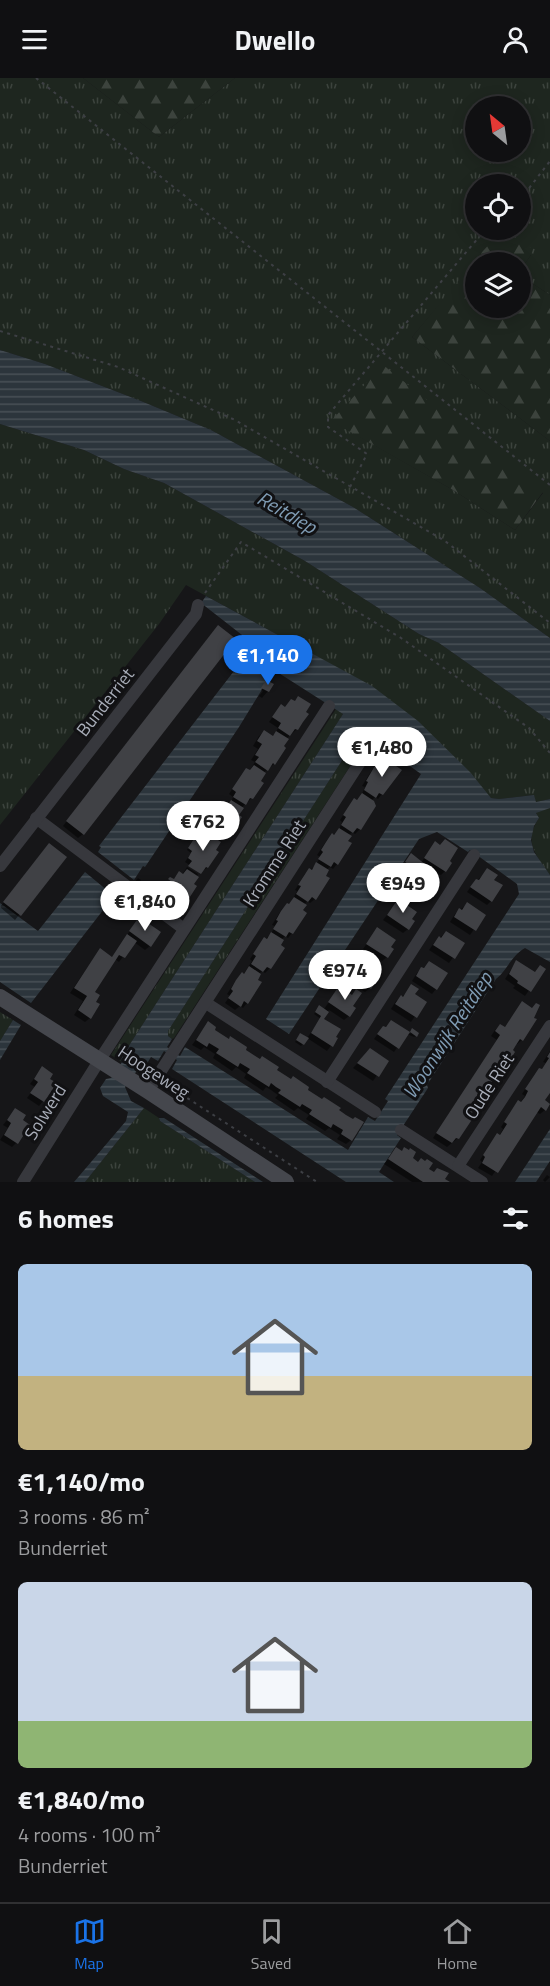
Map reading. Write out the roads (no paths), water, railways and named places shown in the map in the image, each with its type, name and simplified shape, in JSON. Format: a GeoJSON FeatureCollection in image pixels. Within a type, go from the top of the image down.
{"type":"FeatureCollection","features":[{"type":"Feature","properties":{"kind":"street","name":"Bunderriet"},"geometry":{"type":"LineString","coordinates":[[0,866],[196,614],[198,605]]}},
{"type":"Feature","properties":{"kind":"street"},"geometry":{"type":"LineString","coordinates":[[105,1064],[184,929],[329,706]]}},
{"type":"Feature","properties":{"kind":"street","name":"Kromme Riet"},"geometry":{"type":"LineString","coordinates":[[143,1088],[161,1071],[373,742]]}},
{"type":"Feature","properties":{"kind":"street"},"geometry":{"type":"LineString","coordinates":[[36,818],[184,929]]}},
{"type":"Feature","properties":{"kind":"street"},"geometry":{"type":"LineString","coordinates":[[327,1082],[474,855]]}},
{"type":"Feature","properties":{"kind":"street","name":"Hoogeweg"},"geometry":{"type":"LineString","coordinates":[[0,998],[286,1182]]}},
{"type":"Feature","properties":{"kind":"street"},"geometry":{"type":"LineString","coordinates":[[206,1003],[375,1112]]}},
{"type":"Feature","properties":{"kind":"street","name":"Oude Riet"},"geometry":{"type":"LineString","coordinates":[[458,1166],[550,1026]]}},
{"type":"Feature","properties":{"kind":"street","name":"Solwerd"},"geometry":{"type":"LineString","coordinates":[[23,1182],[105,1064]]}},
{"type":"Feature","properties":{"kind":"street"},"geometry":{"type":"LineString","coordinates":[[401,1130],[482,1182]]}},
{"type":"Feature","properties":{"kind":"water","name":"Reitdiep"},"geometry":{"type":"Polygon","coordinates":[[[0,350],[45,364],[211,430],[353,507],[480,588],[550,638],[550,721],[439,643],[419,634],[305,561],[164,483],[124,469],[84,450],[0,424],[0,350]]]}},
{"type":"Feature","properties":{"kind":"water","name":"Woonwijk Reitdiep"},"geometry":{"type":"Polygon","coordinates":[[[206,596],[372,686],[418,721],[470,772],[491,798],[534,795],[536,802],[550,799],[550,808],[536,813],[539,818],[534,826],[531,840],[534,852],[550,875],[550,962],[525,948],[496,979],[397,1135],[401,1138],[379,1172],[394,1182],[346,1182],[172,1069],[177,1060],[164,1051],[158,1061],[151,1057],[141,1073],[136,1072],[125,1087],[131,1101],[144,1108],[85,1182],[74,1182],[126,1121],[128,1112],[103,1096],[100,1088],[106,1079],[111,1078],[122,1062],[121,1058],[343,714],[274,670],[239,727],[134,880],[98,852],[101,847],[99,846],[251,649],[251,642],[201,603],[206,596]],[[361,731],[168,1031],[168,1036],[172,1039],[167,1047],[180,1056],[185,1047],[348,1150],[368,1117],[375,1121],[388,1101],[385,1099],[519,894],[517,884],[470,850],[468,852],[437,832],[419,839],[289,1034],[266,1019],[421,774],[361,731]]]}},
{"type":"Feature","properties":{"kind":"water"},"geometry":{"type":"Polygon","coordinates":[[[85,872],[114,896],[31,1003],[0,982],[0,903],[38,931],[85,872]]]}},
{"type":"Feature","properties":{"kind":"water"},"geometry":{"type":"Polygon","coordinates":[[[13,1020],[21,1025],[0,1060],[0,1041],[13,1020]]]}},
{"type":"Feature","properties":{"kind":"water"},"geometry":{"type":"Polygon","coordinates":[[[159,1118],[164,1118],[263,1182],[255,1182],[160,1121],[159,1118]]]}},
{"type":"Feature","properties":{"kind":"water"},"geometry":{"type":"Polygon","coordinates":[[[550,1129],[550,1161],[536,1182],[515,1182],[550,1129]]]}}]}
